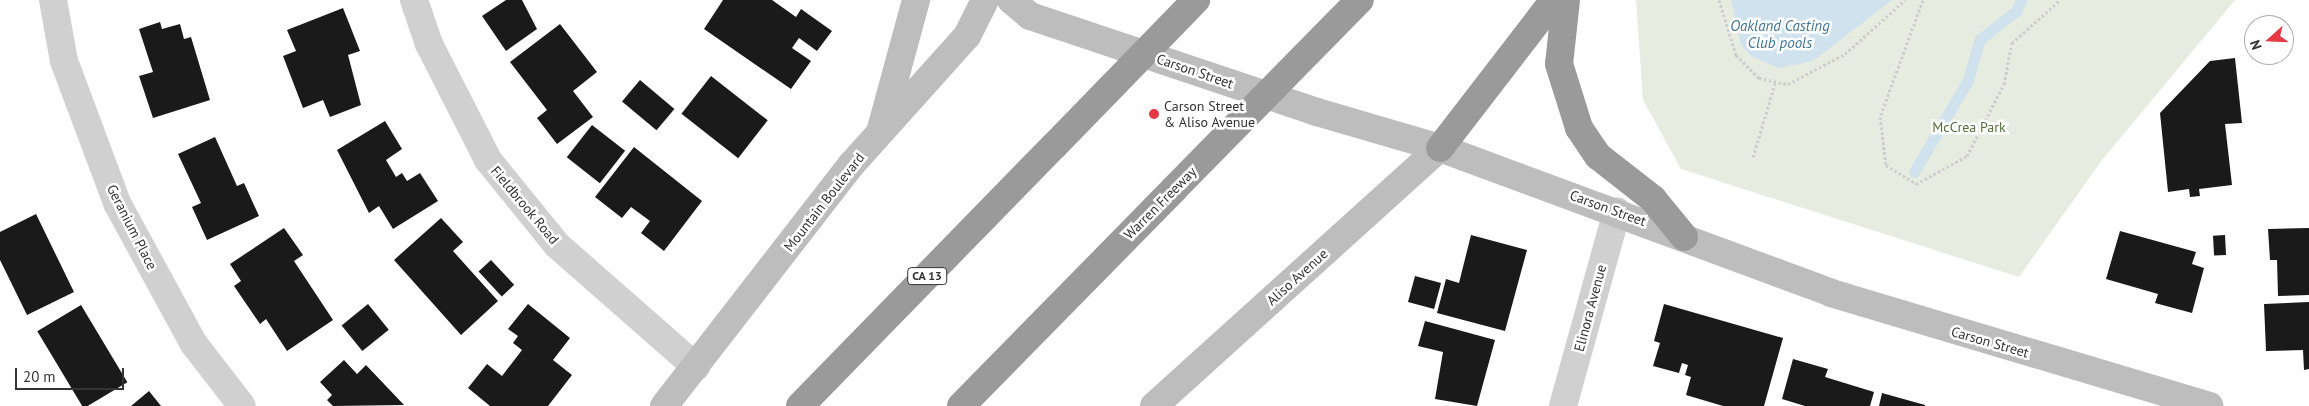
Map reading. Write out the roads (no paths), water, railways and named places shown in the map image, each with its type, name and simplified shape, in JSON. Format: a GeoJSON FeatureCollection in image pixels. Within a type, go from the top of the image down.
{"type":"FeatureCollection","features":[{"type":"Feature","properties":{"kind":"highway","name":"CA 13"},"geometry":{"type":"LineString","coordinates":[[800,406],[1196,0]]}},
{"type":"Feature","properties":{"kind":"highway","name":"Warren Freeway"},"geometry":{"type":"LineString","coordinates":[[961,406],[1360,0]]}},
{"type":"Feature","properties":{"kind":"highway"},"geometry":{"type":"LineString","coordinates":[[1440,148],[1554,0]]}},
{"type":"Feature","properties":{"kind":"highway"},"geometry":{"type":"LineString","coordinates":[[1566,0],[1559,64],[1579,128],[1598,156],[1653,199],[1684,237]]}},
{"type":"Feature","properties":{"kind":"street","name":"Geranium Place"},"geometry":{"type":"LineString","coordinates":[[53,0],[64,61],[117,203],[194,344],[242,406]]}},
{"type":"Feature","properties":{"kind":"street","name":"Fieldbrook Road"},"geometry":{"type":"LineString","coordinates":[[414,0],[429,44],[488,160],[557,245],[696,367]]}},
{"type":"Feature","properties":{"kind":"street"},"geometry":{"type":"LineString","coordinates":[[879,134],[916,0]]}},
{"type":"Feature","properties":{"kind":"street","name":"Mountain Boulevard"},"geometry":{"type":"LineString","coordinates":[[664,406],[879,134],[967,36],[985,0]]}},
{"type":"Feature","properties":{"kind":"street","name":"Carson Street"},"geometry":{"type":"LineString","coordinates":[[1011,0],[1030,16],[1317,112],[1440,148],[1616,211],[1831,293],[2209,406]]}},
{"type":"Feature","properties":{"kind":"street","name":"Aliso Avenue"},"geometry":{"type":"LineString","coordinates":[[1154,406],[1440,148]]}},
{"type":"Feature","properties":{"kind":"street","name":"Elinora Avenue"},"geometry":{"type":"LineString","coordinates":[[1563,406],[1616,211]]}},
{"type":"Feature","properties":{"kind":"water","name":"Oakland Casting Club pools"},"geometry":{"type":"Polygon","coordinates":[[[1731,0],[1892,0],[1813,61],[1779,68],[1751,56],[1741,45],[1731,0]]]}},
{"type":"Feature","properties":{"kind":"waterway"},"geometry":{"type":"LineString","coordinates":[[1914,172],[1968,80],[1980,39],[2016,11],[2021,0]]}},
{"type":"Feature","properties":{"kind":"place","name":"Carson Street & Aliso Avenue"},"geometry":{"type":"Point","coordinates":[1154,114]}},
{"type":"Feature","properties":{"kind":"park label","name":"McCrea Park"},"geometry":{"type":"Point","coordinates":[1969,127]}}]}
